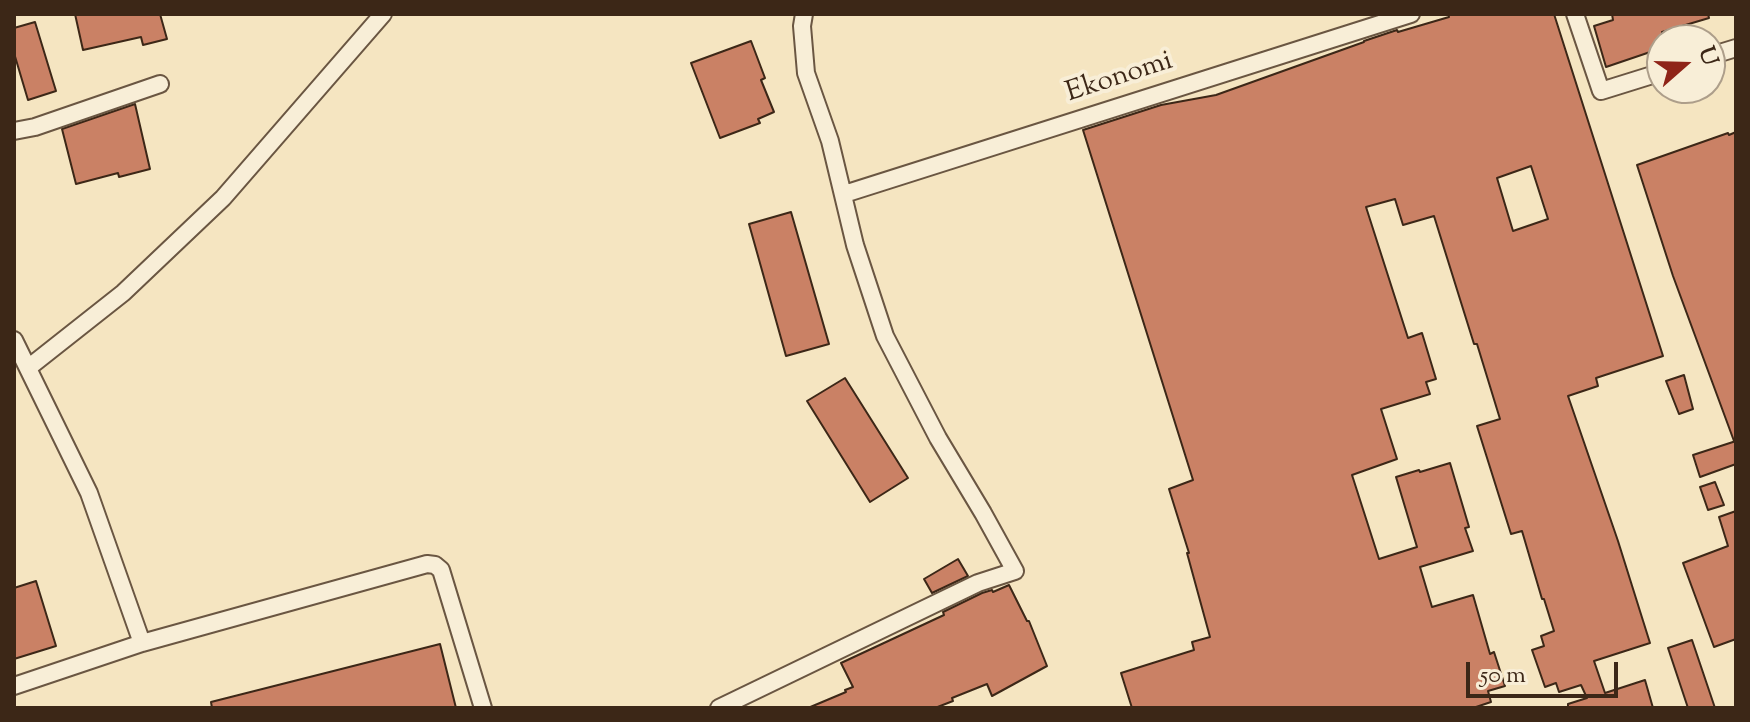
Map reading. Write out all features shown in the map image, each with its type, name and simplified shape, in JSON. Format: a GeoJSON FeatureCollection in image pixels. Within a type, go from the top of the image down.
{"type":"FeatureCollection","features":[{"type":"Feature","properties":{"kind":"street"},"geometry":{"type":"LineString","coordinates":[[28,368],[123,293],[223,198],[383,14]]}},
{"type":"Feature","properties":{"kind":"street"},"geometry":{"type":"LineString","coordinates":[[719,708],[978,583],[1015,571],[938,438],[885,336],[855,245],[830,141],[806,73],[802,26],[804,14]]}},
{"type":"Feature","properties":{"kind":"street","name":"Ekonomi"},"geometry":{"type":"LineString","coordinates":[[844,194],[1411,14]]}},
{"type":"Feature","properties":{"kind":"street"},"geometry":{"type":"LineString","coordinates":[[1575,14],[1601,91],[1646,77]]}},
{"type":"Feature","properties":{"kind":"street"},"geometry":{"type":"LineString","coordinates":[[14,131],[35,127],[160,84]]}},
{"type":"Feature","properties":{"kind":"street"},"geometry":{"type":"LineString","coordinates":[[14,340],[89,493],[142,643]]}},
{"type":"Feature","properties":{"kind":"street"},"geometry":{"type":"LineString","coordinates":[[14,686],[142,643],[418,566],[435,565],[441,570],[483,708]]}},
{"type":"Feature","properties":{"kind":"building"},"geometry":{"type":"Polygon","coordinates":[[[75,14],[160,14],[167,39],[143,45],[141,37],[83,50],[75,14]]]}},
{"type":"Feature","properties":{"kind":"building"},"geometry":{"type":"Polygon","coordinates":[[[1448,14],[1554,14],[1663,356],[1596,378],[1598,386],[1568,396],[1650,643],[1594,661],[1605,693],[1645,680],[1653,708],[1568,708],[1568,704],[1587,698],[1581,685],[1559,692],[1556,683],[1545,687],[1532,650],[1544,646],[1541,636],[1554,631],[1522,531],[1511,534],[1477,426],[1500,419],[1477,344],[1474,344],[1434,216],[1403,225],[1395,199],[1366,207],[1408,338],[1422,333],[1436,379],[1426,382],[1430,394],[1381,409],[1397,459],[1352,475],[1379,559],[1417,547],[1396,477],[1450,463],[1473,551],[1420,567],[1432,607],[1473,595],[1490,654],[1494,652],[1505,686],[1488,691],[1491,702],[1473,708],[1132,708],[1121,673],[1194,650],[1192,642],[1210,637],[1169,489],[1193,480],[1083,130],[1161,105],[1216,95],[1364,41],[1449,17],[1448,14]],[[1531,166],[1497,178],[1513,231],[1548,219],[1531,166]]]}},
{"type":"Feature","properties":{"kind":"building"},"geometry":{"type":"Polygon","coordinates":[[[1612,14],[1708,14],[1709,18],[1689,24],[1646,24],[1646,53],[1606,67],[1594,26],[1613,20],[1612,14]]]}},
{"type":"Feature","properties":{"kind":"building"},"geometry":{"type":"Polygon","coordinates":[[[35,22],[56,91],[28,100],[14,53],[14,28],[35,22]]]}},
{"type":"Feature","properties":{"kind":"building"},"geometry":{"type":"Polygon","coordinates":[[[751,41],[765,78],[761,80],[774,112],[758,119],[760,123],[720,138],[691,63],[751,41]]]}},
{"type":"Feature","properties":{"kind":"building"},"geometry":{"type":"Polygon","coordinates":[[[135,104],[150,169],[119,177],[118,173],[76,184],[62,129],[135,104]]]}},
{"type":"Feature","properties":{"kind":"building"},"geometry":{"type":"Polygon","coordinates":[[[1736,132],[1734,441],[1673,276],[1637,165],[1736,132]]]}},
{"type":"Feature","properties":{"kind":"building"},"geometry":{"type":"Polygon","coordinates":[[[791,212],[829,344],[786,356],[749,224],[791,212]]]}},
{"type":"Feature","properties":{"kind":"building"},"geometry":{"type":"Polygon","coordinates":[[[1684,375],[1693,409],[1679,414],[1666,381],[1684,375]]]}},
{"type":"Feature","properties":{"kind":"building"},"geometry":{"type":"Polygon","coordinates":[[[845,378],[908,478],[870,502],[807,401],[845,378]]]}},
{"type":"Feature","properties":{"kind":"building"},"geometry":{"type":"Polygon","coordinates":[[[1736,441],[1736,464],[1700,477],[1693,455],[1736,441]]]}},
{"type":"Feature","properties":{"kind":"building"},"geometry":{"type":"Polygon","coordinates":[[[1715,482],[1724,505],[1708,510],[1700,487],[1715,482]]]}},
{"type":"Feature","properties":{"kind":"building"},"geometry":{"type":"Polygon","coordinates":[[[1736,511],[1736,639],[1714,647],[1683,563],[1728,546],[1719,517],[1736,511]]]}},
{"type":"Feature","properties":{"kind":"building"},"geometry":{"type":"Polygon","coordinates":[[[958,559],[968,576],[932,593],[924,579],[958,559]]]}},
{"type":"Feature","properties":{"kind":"building"},"geometry":{"type":"Polygon","coordinates":[[[36,581],[56,646],[14,659],[14,588],[36,581]]]}},
{"type":"Feature","properties":{"kind":"building"},"geometry":{"type":"Polygon","coordinates":[[[1009,585],[1029,621],[1047,666],[992,696],[987,684],[935,708],[808,708],[853,687],[841,663],[944,615],[943,612],[982,593],[1009,585]]]}},
{"type":"Feature","properties":{"kind":"building"},"geometry":{"type":"Polygon","coordinates":[[[1692,640],[1715,708],[1688,708],[1668,648],[1692,640]]]}},
{"type":"Feature","properties":{"kind":"building"},"geometry":{"type":"Polygon","coordinates":[[[440,644],[456,708],[212,708],[211,702],[440,644]]]}}]}
